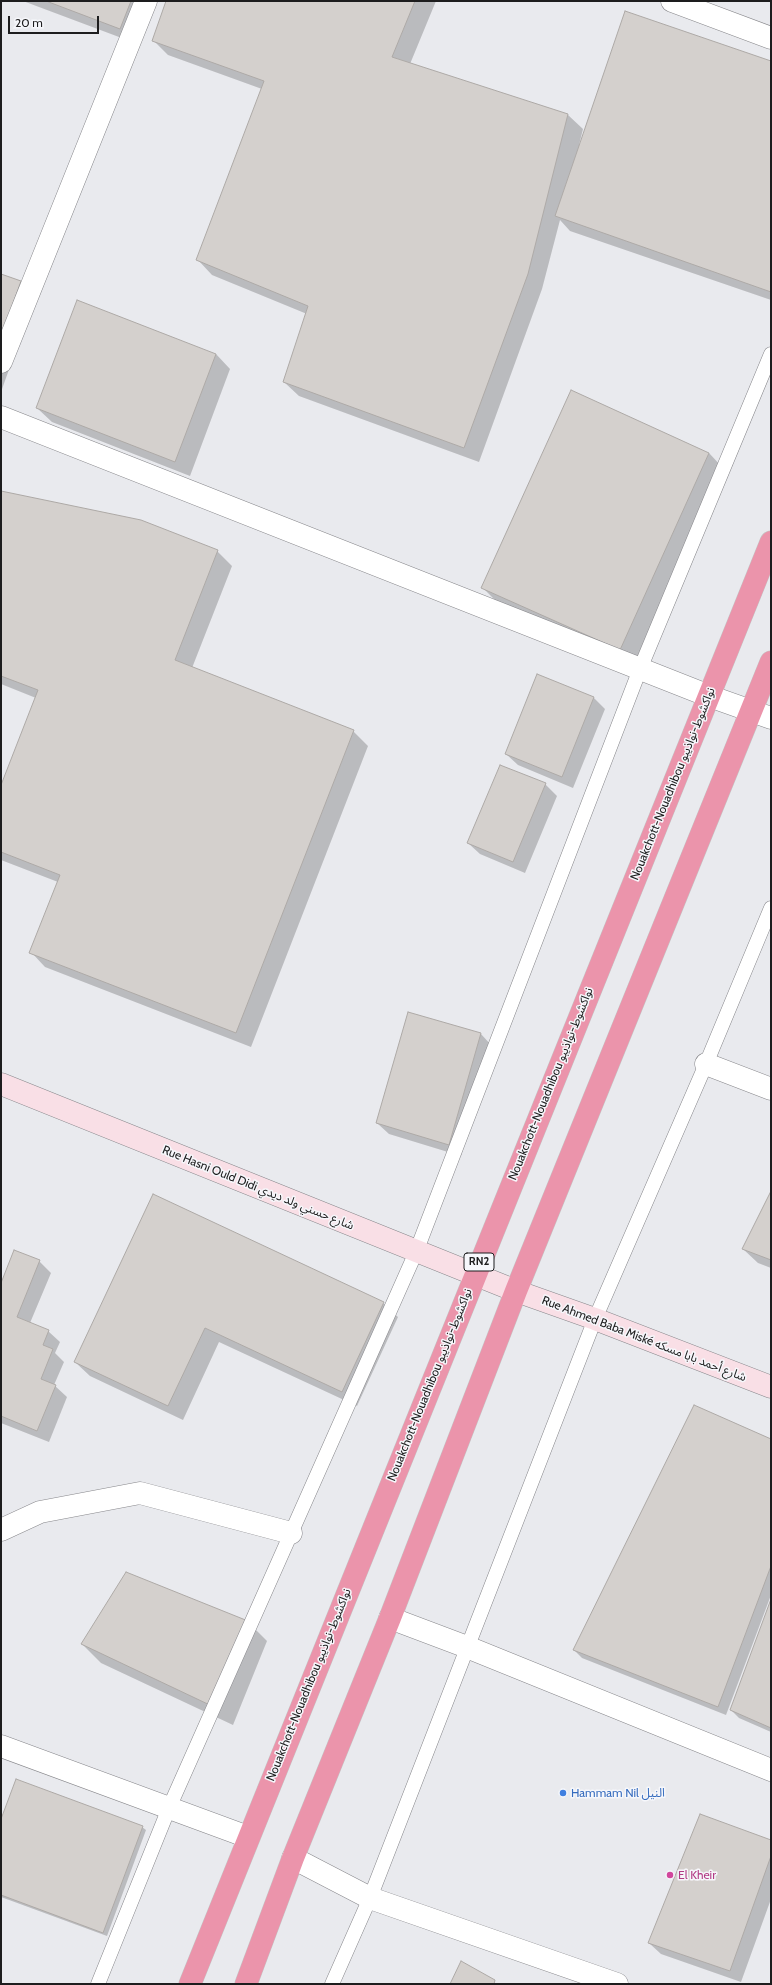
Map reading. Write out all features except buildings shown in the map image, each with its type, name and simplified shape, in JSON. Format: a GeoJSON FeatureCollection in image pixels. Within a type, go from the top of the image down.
{"type":"FeatureCollection","features":[{"type":"Feature","properties":{"kind":"highway","name":"Nouakchott-Nouadhibou نواكشوط-نواذيبو"},"geometry":{"type":"LineString","coordinates":[[190,1984],[474,1274],[771,542]]}},
{"type":"Feature","properties":{"kind":"highway"},"geometry":{"type":"LineString","coordinates":[[246,1984],[293,1858],[390,1618],[516,1291],[761,715],[771,662]]}},
{"type":"Feature","properties":{"kind":"street"},"geometry":{"type":"LineString","coordinates":[[1,362],[146,1]]}},
{"type":"Feature","properties":{"kind":"street"},"geometry":{"type":"LineString","coordinates":[[672,1],[771,38]]}},
{"type":"Feature","properties":{"kind":"street"},"geometry":{"type":"LineString","coordinates":[[1,417],[709,696],[761,715]]}},
{"type":"Feature","properties":{"kind":"street"},"geometry":{"type":"LineString","coordinates":[[706,1064],[771,1089]]}},
{"type":"Feature","properties":{"kind":"street","name":"Rue Hasni Ould Didi شارع حسني ولد ديدي"},"geometry":{"type":"LineString","coordinates":[[1,1084],[516,1291]]}},
{"type":"Feature","properties":{"kind":"street","name":"Rue Ahmed Baba Miské شارع أحمد بابا مسكه"},"geometry":{"type":"LineString","coordinates":[[516,1291],[595,1319],[771,1387]]}},
{"type":"Feature","properties":{"kind":"street"},"geometry":{"type":"LineString","coordinates":[[1,1530],[40,1512],[140,1493],[291,1533]]}},
{"type":"Feature","properties":{"kind":"street"},"geometry":{"type":"LineString","coordinates":[[390,1618],[467,1647],[771,1770]]}},
{"type":"Feature","properties":{"kind":"street"},"geometry":{"type":"LineString","coordinates":[[1,1746],[248,1837]]}},
{"type":"Feature","properties":{"kind":"street"},"geometry":{"type":"LineString","coordinates":[[293,1858],[370,1898],[617,1984]]}},
{"type":"Feature","properties":{"kind":"lane"},"geometry":{"type":"LineString","coordinates":[[98,1984],[169,1808],[416,1252],[640,668],[771,354]]}},
{"type":"Feature","properties":{"kind":"lane"},"geometry":{"type":"LineString","coordinates":[[332,1984],[370,1898],[595,1319],[706,1064],[771,908]]}},
{"type":"Feature","properties":{"kind":"place","name":"Hammam Nil النيل"},"geometry":{"type":"Point","coordinates":[563,1793]}},
{"type":"Feature","properties":{"kind":"place","name":"El Kheir"},"geometry":{"type":"Point","coordinates":[670,1875]}}]}
